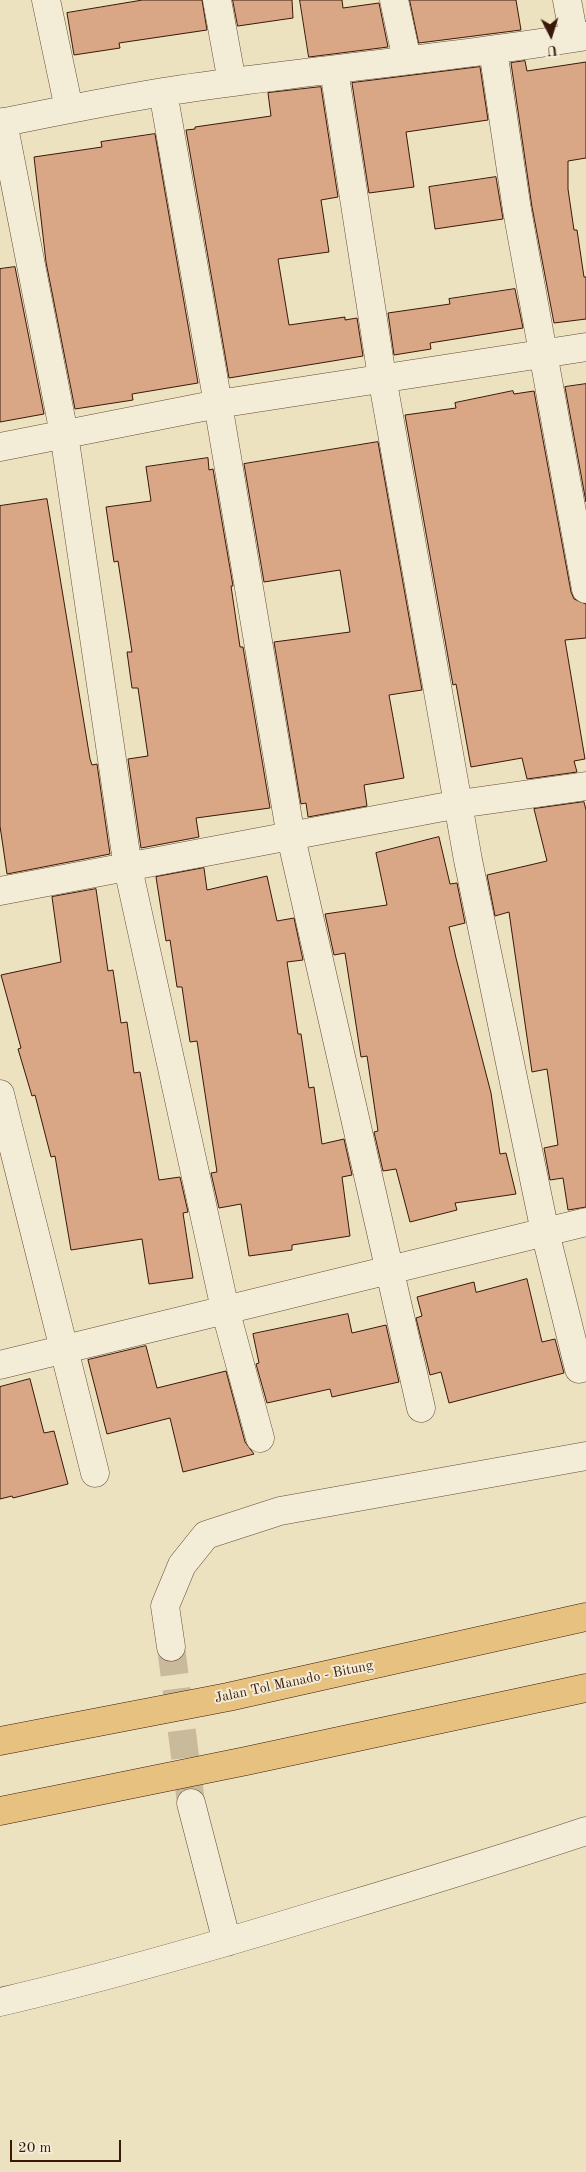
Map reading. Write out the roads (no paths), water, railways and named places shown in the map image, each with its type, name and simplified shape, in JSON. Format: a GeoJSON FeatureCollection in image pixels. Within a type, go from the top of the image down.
{"type":"FeatureCollection","features":[{"type":"Feature","properties":{"kind":"highway","name":"Jalan Tol Manado - Bitung"},"geometry":{"type":"LineString","coordinates":[[0,1741],[228,1697],[586,1617]]}},
{"type":"Feature","properties":{"kind":"highway"},"geometry":{"type":"LineString","coordinates":[[0,1811],[246,1761],[586,1688]]}},
{"type":"Feature","properties":{"kind":"street"},"geometry":{"type":"LineString","coordinates":[[46,0],[69,109]]}},
{"type":"Feature","properties":{"kind":"street"},"geometry":{"type":"LineString","coordinates":[[217,0],[232,82]]}},
{"type":"Feature","properties":{"kind":"street"},"geometry":{"type":"LineString","coordinates":[[394,0],[407,60]]}},
{"type":"Feature","properties":{"kind":"street"},"geometry":{"type":"LineString","coordinates":[[260,1438],[225,1309],[128,868],[64,434],[1,122],[163,92],[493,50],[580,37],[567,0]]}},
{"type":"Feature","properties":{"kind":"street"},"geometry":{"type":"LineString","coordinates":[[493,50],[517,210],[586,589]]}},
{"type":"Feature","properties":{"kind":"street"},"geometry":{"type":"LineString","coordinates":[[334,70],[382,377],[486,953],[546,1232],[579,1369]]}},
{"type":"Feature","properties":{"kind":"street"},"geometry":{"type":"LineString","coordinates":[[163,92],[291,837],[388,1271],[421,1408]]}},
{"type":"Feature","properties":{"kind":"street"},"geometry":{"type":"LineString","coordinates":[[0,447],[218,404],[382,377],[543,355],[586,347]]}},
{"type":"Feature","properties":{"kind":"street"},"geometry":{"type":"LineString","coordinates":[[0,891],[459,804],[586,786]]}},
{"type":"Feature","properties":{"kind":"street"},"geometry":{"type":"LineString","coordinates":[[0,1094],[95,1473]]}},
{"type":"Feature","properties":{"kind":"street"},"geometry":{"type":"LineString","coordinates":[[0,1365],[586,1222]]}},
{"type":"Feature","properties":{"kind":"street"},"geometry":{"type":"LineString","coordinates":[[171,1647],[165,1606],[182,1565],[206,1535],[280,1511],[586,1456]]}},
{"type":"Feature","properties":{"kind":"street"},"geometry":{"type":"LineString","coordinates":[[191,1803],[227,1942]]}},
{"type":"Feature","properties":{"kind":"street"},"geometry":{"type":"LineString","coordinates":[[0,2002],[97,1980],[512,1856],[586,1831]]}},
{"type":"Feature","properties":{"kind":"tunnel"},"geometry":{"type":"LineString","coordinates":[[171,1647],[191,1803]]}}]}
